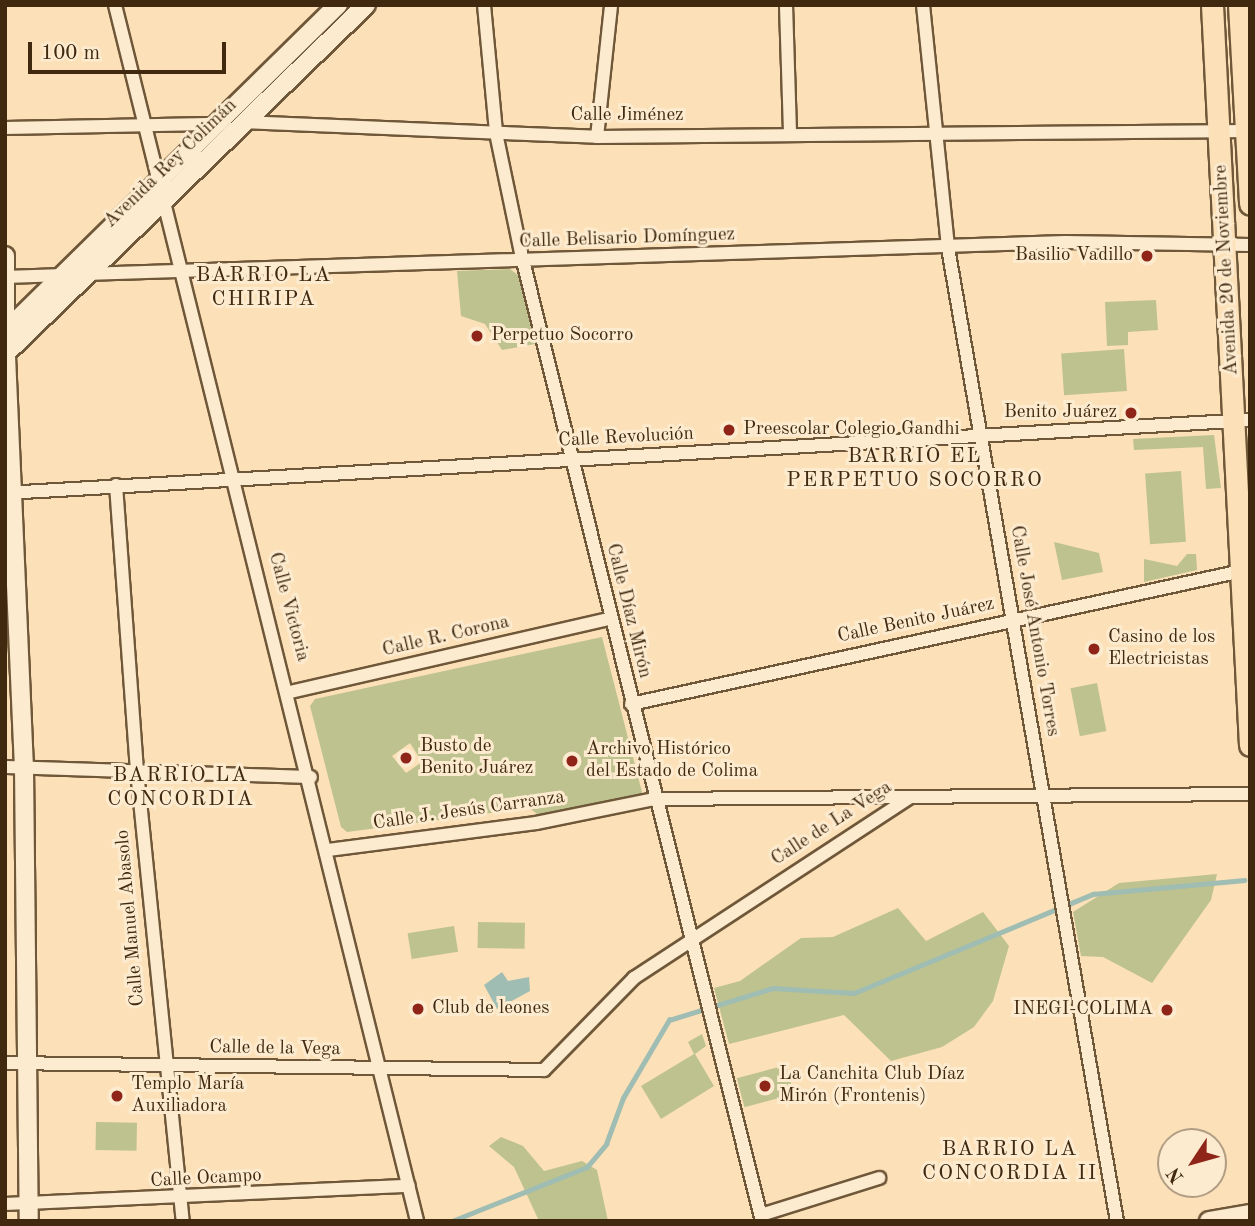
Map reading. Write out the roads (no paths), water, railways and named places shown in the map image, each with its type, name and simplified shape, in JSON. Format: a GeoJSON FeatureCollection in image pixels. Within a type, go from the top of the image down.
{"type":"FeatureCollection","features":[{"type":"Feature","properties":{"kind":"main road","name":"Avenida 20 de Noviembre"},"geometry":{"type":"LineString","coordinates":[[1212,5],[1242,421],[1250,745]]}},
{"type":"Feature","properties":{"kind":"main road","name":"Avenida 20 de Noviembre"},"geometry":{"type":"LineString","coordinates":[[1239,5],[1250,204]]}},
{"type":"Feature","properties":{"kind":"street","name":"Calle Victoria"},"geometry":{"type":"LineString","coordinates":[[116,5],[290,692],[417,1221]]}},
{"type":"Feature","properties":{"kind":"street","name":"Avenida Rey Colimán"},"geometry":{"type":"LineString","coordinates":[[5,331],[338,5]]}},
{"type":"Feature","properties":{"kind":"street","name":"Avenida Rey Colimán"},"geometry":{"type":"LineString","coordinates":[[6,353],[366,5]]}},
{"type":"Feature","properties":{"kind":"street","name":"Calle Díaz Mirón"},"geometry":{"type":"LineString","coordinates":[[484,5],[496,132],[523,261],[703,998],[762,1218]]}},
{"type":"Feature","properties":{"kind":"street"},"geometry":{"type":"LineString","coordinates":[[597,136],[611,5]]}},
{"type":"Feature","properties":{"kind":"street"},"geometry":{"type":"LineString","coordinates":[[786,5],[790,135]]}},
{"type":"Feature","properties":{"kind":"street","name":"Calle José Antonio Torres"},"geometry":{"type":"LineString","coordinates":[[923,5],[933,134],[948,248],[1117,1221]]}},
{"type":"Feature","properties":{"kind":"street","name":"Calle Jiménez"},"geometry":{"type":"LineString","coordinates":[[5,128],[146,122],[245,122],[597,136],[1248,131]]}},
{"type":"Feature","properties":{"kind":"street","name":"Calle Belisario Domínguez"},"geometry":{"type":"LineString","coordinates":[[6,277],[948,248],[1227,242],[1250,245]]}},
{"type":"Feature","properties":{"kind":"street"},"geometry":{"type":"LineString","coordinates":[[5,256],[10,492],[24,767],[29,1212]]}},
{"type":"Feature","properties":{"kind":"street","name":"Calle Revolución"},"geometry":{"type":"LineString","coordinates":[[10,492],[234,475],[571,460],[1242,421]]}},
{"type":"Feature","properties":{"kind":"street","name":"Calle Manuel Abasolo"},"geometry":{"type":"LineString","coordinates":[[116,485],[137,771],[164,1067],[183,1221]]}},
{"type":"Feature","properties":{"kind":"street","name":"Calle Benito Juárez"},"geometry":{"type":"LineString","coordinates":[[631,704],[1245,570]]}},
{"type":"Feature","properties":{"kind":"street","name":"Calle R. Corona"},"geometry":{"type":"LineString","coordinates":[[290,692],[610,619]]}},
{"type":"Feature","properties":{"kind":"street"},"geometry":{"type":"LineString","coordinates":[[5,767],[311,778]]}},
{"type":"Feature","properties":{"kind":"street","name":"Calle de La Vega"},"geometry":{"type":"LineString","coordinates":[[544,1070],[634,978],[689,939],[909,798],[1250,794]]}},
{"type":"Feature","properties":{"kind":"street","name":"Calle J. Jesús Carranza"},"geometry":{"type":"LineString","coordinates":[[328,850],[536,823],[654,799],[909,798]]}},
{"type":"Feature","properties":{"kind":"street","name":"Calle de la Vega"},"geometry":{"type":"LineString","coordinates":[[5,1063],[381,1070],[544,1070]]}},
{"type":"Feature","properties":{"kind":"street"},"geometry":{"type":"LineString","coordinates":[[762,1218],[879,1178]]}},
{"type":"Feature","properties":{"kind":"street","name":"Calle Ocampo"},"geometry":{"type":"LineString","coordinates":[[5,1204],[29,1212],[409,1186]]}},
{"type":"Feature","properties":{"kind":"street"},"geometry":{"type":"LineString","coordinates":[[1209,1221],[1250,1214]]}},
{"type":"Feature","properties":{"kind":"water"},"geometry":{"type":"Polygon","coordinates":[[[502,972],[508,981],[529,977],[530,991],[497,1009],[484,985],[502,972]]]}},
{"type":"Feature","properties":{"kind":"waterway"},"geometry":{"type":"LineString","coordinates":[[452,1221],[587,1167],[606,1144],[623,1098],[669,1020],[773,988],[854,993],[1093,894],[1244,880]]}},
{"type":"Feature","properties":{"kind":"place","name":"Basilio Vadillo"},"geometry":{"type":"Point","coordinates":[1147,256]}},
{"type":"Feature","properties":{"kind":"place","name":"Perpetuo Socorro"},"geometry":{"type":"Point","coordinates":[477,336]}},
{"type":"Feature","properties":{"kind":"place","name":"Benito Juárez"},"geometry":{"type":"Point","coordinates":[1131,413]}},
{"type":"Feature","properties":{"kind":"place","name":"Preescolar Colegio Gandhi"},"geometry":{"type":"Point","coordinates":[729,430]}},
{"type":"Feature","properties":{"kind":"place","name":"Casino de los Electricistas"},"geometry":{"type":"Point","coordinates":[1094,649]}},
{"type":"Feature","properties":{"kind":"place","name":"Busto de Benito Juárez"},"geometry":{"type":"Point","coordinates":[406,758]}},
{"type":"Feature","properties":{"kind":"place","name":"Archivo Histórico del Estado de Colima"},"geometry":{"type":"Point","coordinates":[572,761]}},
{"type":"Feature","properties":{"kind":"place","name":"Club de leones"},"geometry":{"type":"Point","coordinates":[418,1009]}},
{"type":"Feature","properties":{"kind":"place","name":"INEGI-COLIMA"},"geometry":{"type":"Point","coordinates":[1167,1010]}},
{"type":"Feature","properties":{"kind":"place","name":"La Canchita Club Díaz Mirón (Frontenis)"},"geometry":{"type":"Point","coordinates":[765,1086]}},
{"type":"Feature","properties":{"kind":"place","name":"Templo María Auxiliadora"},"geometry":{"type":"Point","coordinates":[117,1096]}},
{"type":"Feature","properties":{"kind":"district","name":"BARRIO LA CHIRIPA"},"geometry":{"type":"Point","coordinates":[264,288]}},
{"type":"Feature","properties":{"kind":"district","name":"BARRIO EL PERPETUO SOCORRO"},"geometry":{"type":"Point","coordinates":[915,469]}},
{"type":"Feature","properties":{"kind":"district","name":"BARRIO LA CONCORDIA"},"geometry":{"type":"Point","coordinates":[181,788]}},
{"type":"Feature","properties":{"kind":"district","name":"BARRIO LA CONCORDIA II"},"geometry":{"type":"Point","coordinates":[1010,1162]}}]}
